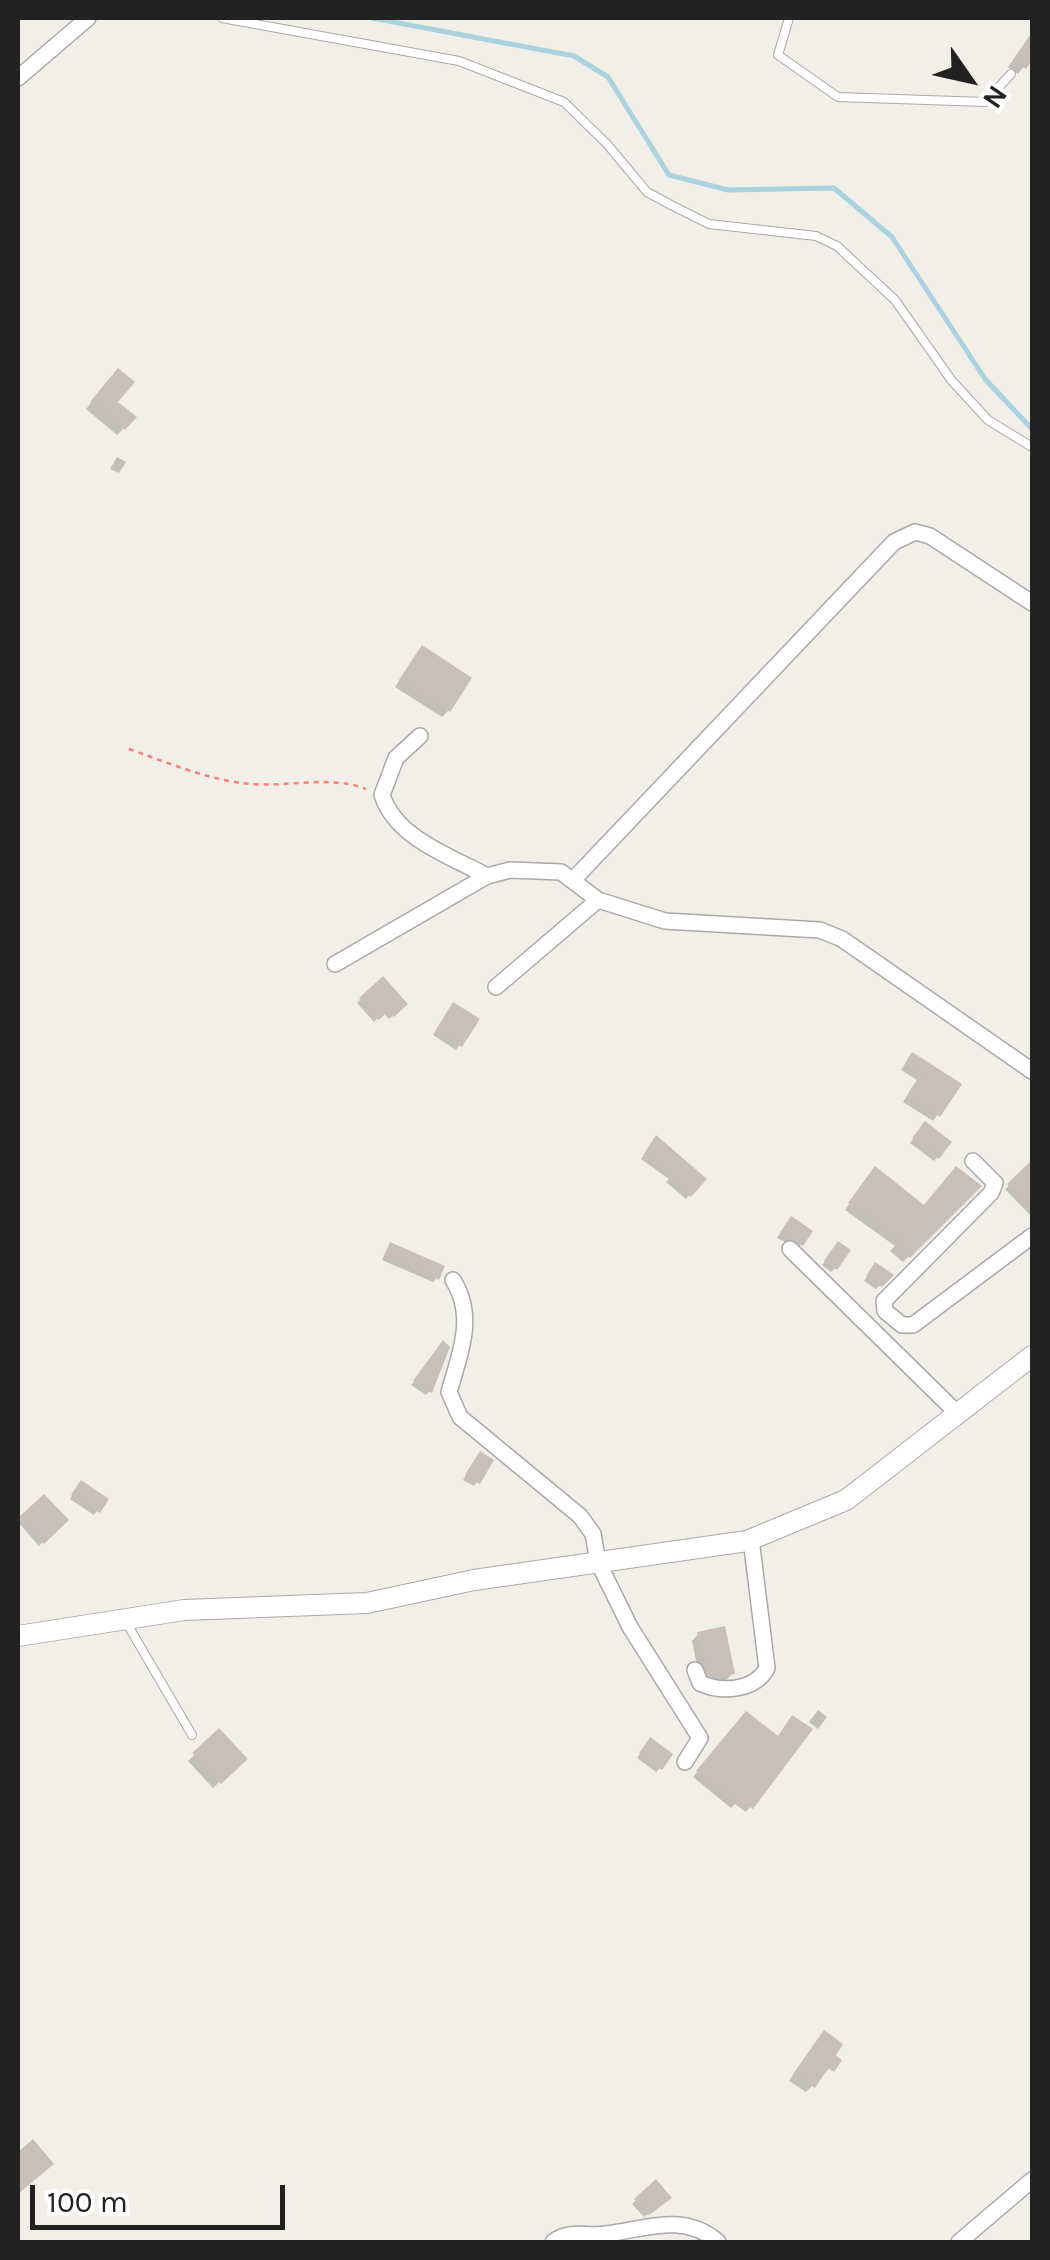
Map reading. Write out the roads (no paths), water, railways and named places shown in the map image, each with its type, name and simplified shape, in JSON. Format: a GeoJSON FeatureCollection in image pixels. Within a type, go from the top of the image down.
{"type":"FeatureCollection","features":[{"type":"Feature","properties":{"kind":"street"},"geometry":{"type":"LineString","coordinates":[[18,78],[88,18]]}},
{"type":"Feature","properties":{"kind":"street"},"geometry":{"type":"LineString","coordinates":[[573,880],[894,542],[915,532],[930,536],[1032,603]]}},
{"type":"Feature","properties":{"kind":"street"},"geometry":{"type":"LineString","coordinates":[[420,736],[396,758],[382,795],[389,817],[420,840],[487,876]]}},
{"type":"Feature","properties":{"kind":"street"},"geometry":{"type":"LineString","coordinates":[[335,964],[487,876],[510,870],[561,872],[598,900],[665,922],[820,930],[851,945],[1032,1071]]}},
{"type":"Feature","properties":{"kind":"street"},"geometry":{"type":"LineString","coordinates":[[496,987],[598,900]]}},
{"type":"Feature","properties":{"kind":"street"},"geometry":{"type":"LineString","coordinates":[[972,1161],[995,1183],[991,1193],[884,1301],[885,1311],[902,1325],[913,1325],[1032,1236]]}},
{"type":"Feature","properties":{"kind":"street"},"geometry":{"type":"LineString","coordinates":[[790,1249],[959,1415]]}},
{"type":"Feature","properties":{"kind":"street"},"geometry":{"type":"LineString","coordinates":[[453,1280],[464,1298],[466,1335],[449,1392],[460,1416],[580,1516],[593,1534],[598,1562],[630,1628],[694,1723],[700,1738],[685,1762]]}},
{"type":"Feature","properties":{"kind":"street"},"geometry":{"type":"LineString","coordinates":[[18,1636],[184,1610],[367,1604],[474,1580],[750,1539],[846,1500],[1032,1356]]}},
{"type":"Feature","properties":{"kind":"street"},"geometry":{"type":"LineString","coordinates":[[696,1670],[700,1683],[713,1690],[749,1685],[762,1678],[767,1668],[750,1539]]}},
{"type":"Feature","properties":{"kind":"street"},"geometry":{"type":"LineString","coordinates":[[959,2242],[1032,2180]]}},
{"type":"Feature","properties":{"kind":"street"},"geometry":{"type":"LineString","coordinates":[[553,2242],[574,2233],[605,2234],[678,2223],[708,2233],[718,2242]]}},
{"type":"Feature","properties":{"kind":"lane"},"geometry":{"type":"LineString","coordinates":[[222,18],[460,60],[564,102],[607,144],[647,192],[670,206],[709,224],[816,236],[837,246],[895,300],[952,382],[988,420],[1032,447]]}},
{"type":"Feature","properties":{"kind":"lane"},"geometry":{"type":"LineString","coordinates":[[789,18],[778,56],[838,97],[985,102],[1011,74]]}},
{"type":"Feature","properties":{"kind":"lane"},"geometry":{"type":"LineString","coordinates":[[124,1620],[192,1734]]}},
{"type":"Feature","properties":{"kind":"waterway"},"geometry":{"type":"LineString","coordinates":[[372,18],[574,56],[608,77],[669,175],[728,190],[834,188],[892,237],[985,379],[1032,429]]}}]}
